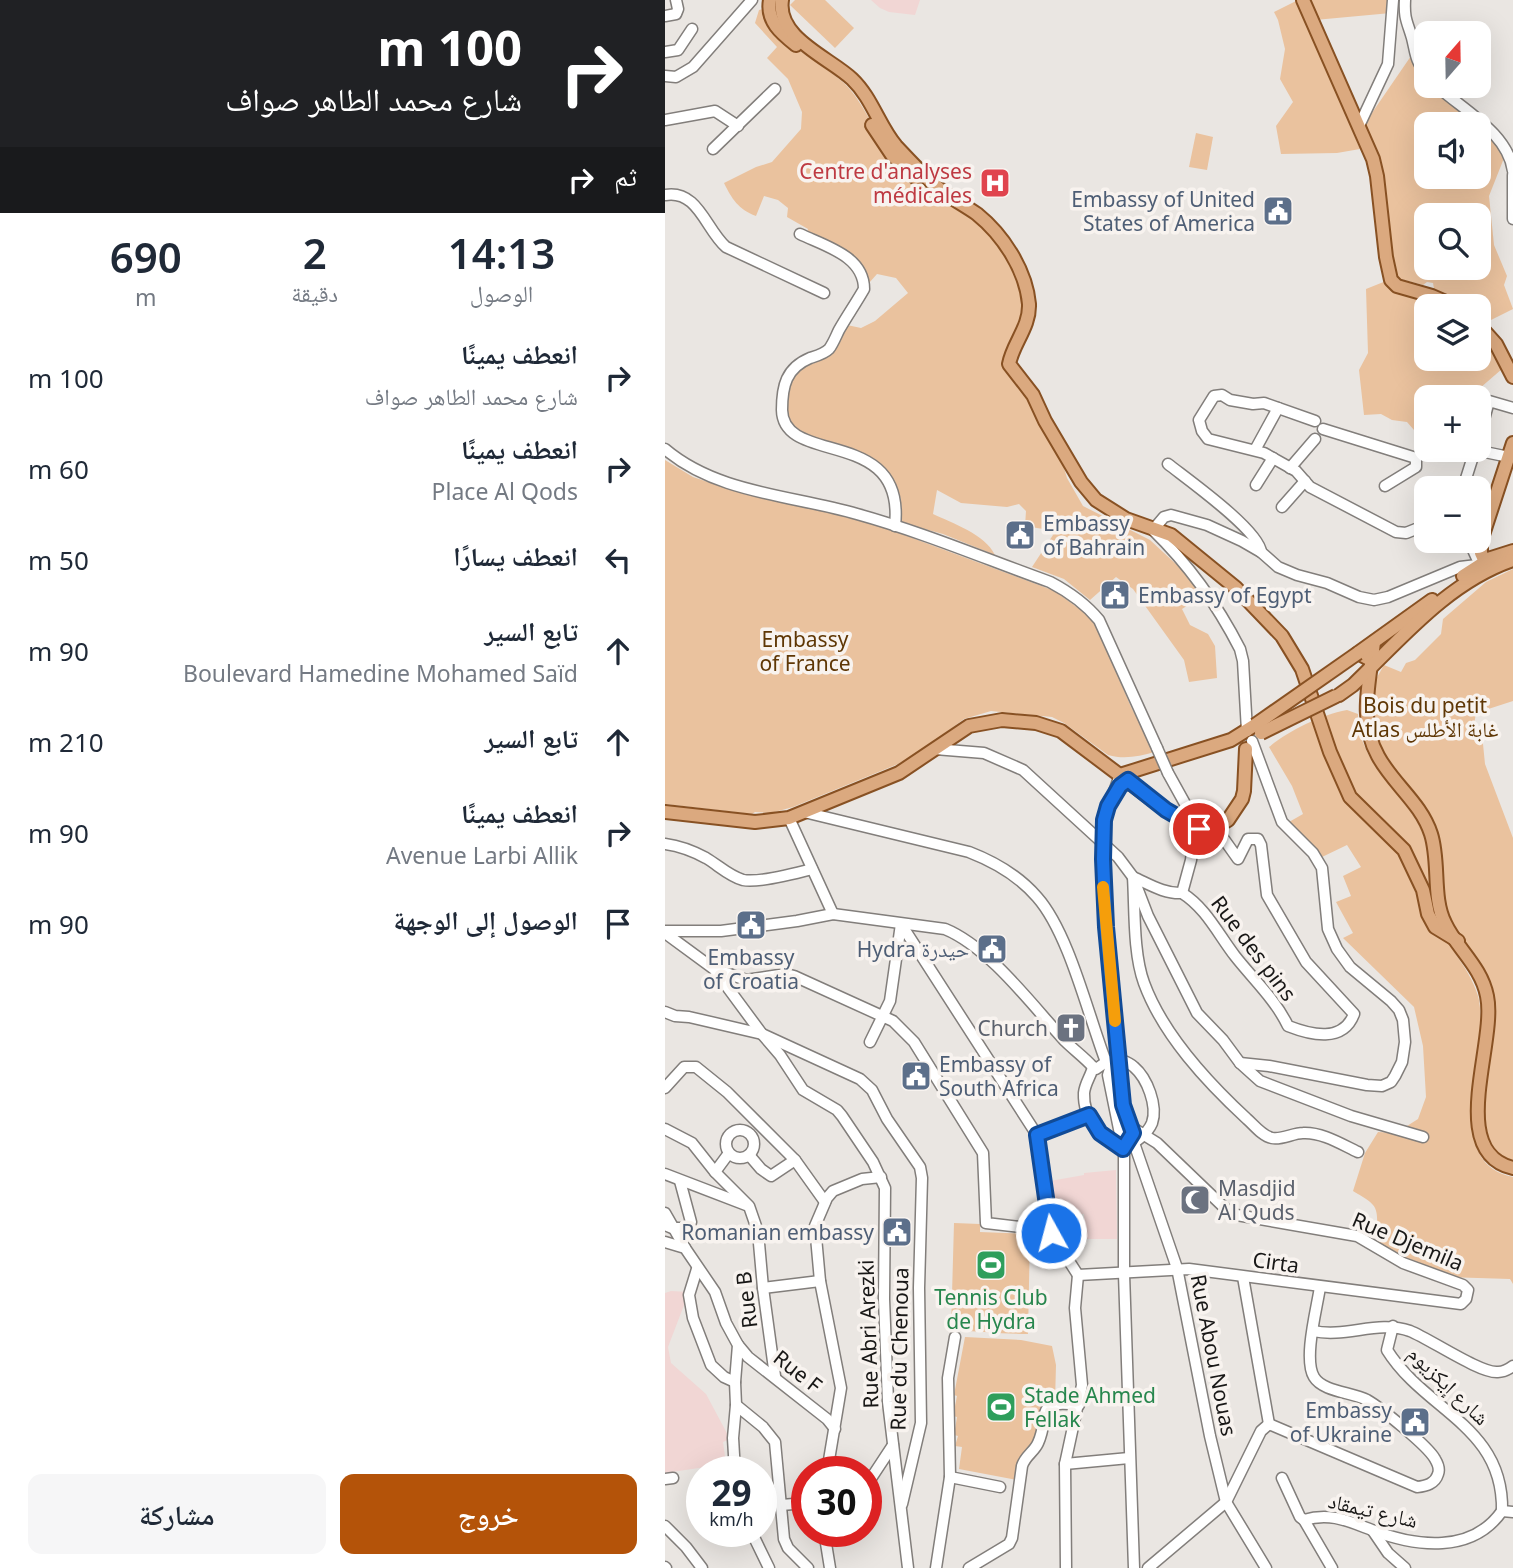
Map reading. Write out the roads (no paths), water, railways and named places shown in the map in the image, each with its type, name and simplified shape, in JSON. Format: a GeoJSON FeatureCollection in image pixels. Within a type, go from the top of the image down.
{"type":"FeatureCollection","features":[{"type":"Feature","properties":{"kind":"main road"},"geometry":{"type":"LineString","coordinates":[[770,0],[770,16],[776,28],[851,88],[881,141],[904,167],[941,199],[967,214],[979,216]]}},
{"type":"Feature","properties":{"kind":"main road"},"geometry":{"type":"LineString","coordinates":[[782,0],[783,18],[791,31],[855,81],[888,135],[910,161],[944,193],[979,216],[1012,255],[1025,286],[1029,305],[1028,316],[1010,360],[1012,369],[1033,395],[1080,482],[1096,500],[1126,519],[1171,535],[1245,596],[1282,636],[1302,669],[1330,752],[1350,797],[1404,849],[1423,890],[1428,914],[1435,926],[1458,941]]}},
{"type":"Feature","properties":{"kind":"main road"},"geometry":{"type":"LineString","coordinates":[[1303,0],[1359,126],[1377,176],[1391,281],[1397,286],[1426,294]]}},
{"type":"Feature","properties":{"kind":"main road"},"geometry":{"type":"LineString","coordinates":[[1491,338],[1513,377]]}},
{"type":"Feature","properties":{"kind":"main road"},"geometry":{"type":"LineString","coordinates":[[1486,564],[1486,538],[1491,512],[1513,443]]}},
{"type":"Feature","properties":{"kind":"main road"},"geometry":{"type":"LineString","coordinates":[[665,812],[755,822],[789,818],[898,773],[969,726],[983,721],[1002,720],[1050,726],[1080,744],[1166,810],[1199,829],[1216,828],[1228,820],[1242,799],[1252,736],[1434,598],[1486,564],[1513,551]]}},
{"type":"Feature","properties":{"kind":"main road"},"geometry":{"type":"LineString","coordinates":[[1124,778],[1151,765],[1252,736],[1337,695],[1486,564],[1513,560]]}},
{"type":"Feature","properties":{"kind":"main road"},"geometry":{"type":"LineString","coordinates":[[1374,642],[1366,706],[1371,742],[1378,758],[1420,810],[1431,833],[1436,857],[1440,910],[1445,924],[1482,979],[1488,997],[1489,1018],[1479,1090],[1478,1121],[1481,1141],[1487,1154],[1496,1162],[1513,1168]]}},
{"type":"Feature","properties":{"kind":"main road"},"geometry":{"type":"LineString","coordinates":[[1358,653],[1367,658],[1371,667]]}},
{"type":"Feature","properties":{"kind":"main road"},"geometry":{"type":"LineString","coordinates":[[1337,695],[1355,695],[1366,706]]}},
{"type":"Feature","properties":{"kind":"main road"},"geometry":{"type":"LineString","coordinates":[[1104,762],[1121,767],[1151,765]]}},
{"type":"Feature","properties":{"kind":"main road"},"geometry":{"type":"LineString","coordinates":[[1142,792],[1140,787],[1143,775],[1151,765]]}},
{"type":"Feature","properties":{"kind":"street"},"geometry":{"type":"LineString","coordinates":[[665,16],[676,14],[676,0]]}},
{"type":"Feature","properties":{"kind":"street"},"geometry":{"type":"LineString","coordinates":[[665,76],[676,77],[693,67],[752,0]]}},
{"type":"Feature","properties":{"kind":"street"},"geometry":{"type":"LineString","coordinates":[[1359,126],[1388,64],[1393,0]]}},
{"type":"Feature","properties":{"kind":"street"},"geometry":{"type":"LineString","coordinates":[[1405,0],[1404,18],[1414,55]]}},
{"type":"Feature","properties":{"kind":"street"},"geometry":{"type":"LineString","coordinates":[[665,52],[678,50],[692,29]]}},
{"type":"Feature","properties":{"kind":"street"},"geometry":{"type":"LineString","coordinates":[[713,149],[775,89]]}},
{"type":"Feature","properties":{"kind":"street"},"geometry":{"type":"LineString","coordinates":[[1451,98],[1498,140],[1510,155],[1513,173],[1513,219]]}},
{"type":"Feature","properties":{"kind":"street"},"geometry":{"type":"LineString","coordinates":[[665,120],[715,111],[738,126]]}},
{"type":"Feature","properties":{"kind":"street"},"geometry":{"type":"LineString","coordinates":[[665,195],[681,196],[690,201],[700,211],[717,239],[726,247],[824,293]]}},
{"type":"Feature","properties":{"kind":"street"},"geometry":{"type":"LineString","coordinates":[[800,234],[858,265],[864,277],[864,289],[830,348],[800,362],[789,372],[784,384],[784,421],[791,432],[804,441],[846,452],[881,470],[891,485],[897,503],[895,526]]}},
{"type":"Feature","properties":{"kind":"street"},"geometry":{"type":"LineString","coordinates":[[1385,486],[1416,467],[1416,458],[1264,403],[1230,400],[1222,395],[1214,396],[1199,420],[1208,439],[1255,450],[1290,468],[1310,487],[1396,531],[1406,533],[1414,530]]}},
{"type":"Feature","properties":{"kind":"street"},"geometry":{"type":"LineString","coordinates":[[1491,402],[1513,408]]}},
{"type":"Feature","properties":{"kind":"street"},"geometry":{"type":"LineString","coordinates":[[1255,450],[1278,408]]}},
{"type":"Feature","properties":{"kind":"street"},"geometry":{"type":"LineString","coordinates":[[1290,468],[1315,439]]}},
{"type":"Feature","properties":{"kind":"street"},"geometry":{"type":"LineString","coordinates":[[665,449],[699,471],[745,489],[855,513],[895,526],[1050,582],[1086,604],[1111,642],[1168,773],[1199,829],[1194,834],[1191,860],[1182,892]]}},
{"type":"Feature","properties":{"kind":"street"},"geometry":{"type":"LineString","coordinates":[[1491,453],[1509,457]]}},
{"type":"Feature","properties":{"kind":"street"},"geometry":{"type":"LineString","coordinates":[[1256,485],[1273,458]]}},
{"type":"Feature","properties":{"kind":"street"},"geometry":{"type":"LineString","coordinates":[[1168,464],[1220,502],[1258,542],[1261,552]]}},
{"type":"Feature","properties":{"kind":"street"},"geometry":{"type":"LineString","coordinates":[[1282,507],[1305,481]]}},
{"type":"Feature","properties":{"kind":"street"},"geometry":{"type":"LineString","coordinates":[[1240,1063],[1382,1086],[1391,1082],[1395,1076],[1402,1062],[1405,1042],[1399,1010],[1350,967],[1337,949],[1328,929],[1322,868],[1313,853],[1282,822],[1246,712],[1240,649],[1193,574],[1175,551],[1153,530],[1164,517],[1174,515],[1217,529],[1261,552],[1278,567],[1374,600],[1388,597],[1457,568],[1486,564],[1478,553]]}},
{"type":"Feature","properties":{"kind":"street"},"geometry":{"type":"LineString","coordinates":[[935,749],[983,753],[1023,770],[1118,857],[1133,877],[1148,916],[1197,1013],[1223,1040],[1240,1063],[1261,1081],[1351,1116],[1423,1137]]}},
{"type":"Feature","properties":{"kind":"street"},"geometry":{"type":"LineString","coordinates":[[1124,778],[1111,799],[1104,820],[1103,859],[1115,1068],[1120,1133],[1124,1148],[1124,1274],[1134,1568]]}},
{"type":"Feature","properties":{"kind":"street"},"geometry":{"type":"LineString","coordinates":[[804,812],[969,852],[994,862],[1017,877],[1038,898],[1054,923],[1115,1068]]}},
{"type":"Feature","properties":{"kind":"street"},"geometry":{"type":"LineString","coordinates":[[789,818],[833,914]]}},
{"type":"Feature","properties":{"kind":"street","name":"Rue des pins"},"geometry":{"type":"LineString","coordinates":[[1133,877],[1159,890],[1173,894],[1182,892],[1195,901],[1234,955],[1280,1010],[1287,1026],[1301,1031],[1335,1034],[1348,1026],[1354,1014],[1306,962],[1266,895],[1261,845],[1258,839],[1248,839],[1238,859],[1216,828]]}},
{"type":"Feature","properties":{"kind":"street"},"geometry":{"type":"LineString","coordinates":[[665,844],[680,846],[744,880],[781,877],[812,869]]}},
{"type":"Feature","properties":{"kind":"street"},"geometry":{"type":"LineString","coordinates":[[1133,877],[1139,960],[1144,982],[1164,1022],[1188,1055],[1228,1101],[1263,1133],[1272,1138],[1307,1132],[1358,1152]]}},
{"type":"Feature","properties":{"kind":"street"},"geometry":{"type":"LineString","coordinates":[[665,932],[721,931],[833,914],[945,929],[964,939],[1009,979],[1067,1043],[1093,1067],[1134,1067],[1147,1087],[1153,1108],[1152,1123],[1144,1135],[1133,1133],[1123,1125],[1120,1133]]}},
{"type":"Feature","properties":{"kind":"street"},"geometry":{"type":"LineString","coordinates":[[870,1042],[890,1001],[901,924]]}},
{"type":"Feature","properties":{"kind":"street"},"geometry":{"type":"LineString","coordinates":[[901,924],[1037,1135],[1051,1233],[1078,1275],[1075,1308],[1082,1385],[1065,1464],[1066,1568]]}},
{"type":"Feature","properties":{"kind":"street","name":"Rue Abri Arezki"},"geometry":{"type":"LineString","coordinates":[[665,932],[715,969],[803,1090],[837,1110],[842,1116],[881,1177],[886,1198],[884,1299],[888,1402],[908,1568]]}},
{"type":"Feature","properties":{"kind":"street"},"geometry":{"type":"LineString","coordinates":[[715,969],[746,980],[786,974],[794,976],[884,1016],[901,1027],[914,1042],[983,1153],[986,1223],[1029,1228],[1037,1233],[1051,1233]]}},
{"type":"Feature","properties":{"kind":"street","name":"Rue du Chenoua"},"geometry":{"type":"LineString","coordinates":[[665,1012],[762,1034],[860,1079],[871,1090],[920,1167],[921,1423],[901,1507]]}},
{"type":"Feature","properties":{"kind":"street"},"geometry":{"type":"LineString","coordinates":[[665,1088],[684,1067],[696,1066],[727,1091],[795,1160],[825,1202]]}},
{"type":"Feature","properties":{"kind":"street"},"geometry":{"type":"LineString","coordinates":[[1093,1067],[1084,1094],[1089,1115],[1100,1133],[1124,1148]]}},
{"type":"Feature","properties":{"kind":"street","name":"Rue Abou Nouas"},"geometry":{"type":"LineString","coordinates":[[1115,1068],[1123,1105],[1177,1268],[1210,1436],[1226,1502],[1266,1568]]}},
{"type":"Feature","properties":{"kind":"street"},"geometry":{"type":"LineString","coordinates":[[1037,1135],[1089,1115]]}},
{"type":"Feature","properties":{"kind":"street"},"geometry":{"type":"LineString","coordinates":[[748,1132],[756,1122]]}},
{"type":"Feature","properties":{"kind":"street","name":"Rue B"},"geometry":{"type":"LineString","coordinates":[[665,1129],[692,1143],[715,1172],[749,1206],[758,1232],[775,1376]]}},
{"type":"Feature","properties":{"kind":"street"},"geometry":{"type":"LineString","coordinates":[[735,1130],[748,1132],[754,1142],[749,1154],[741,1158],[729,1153],[725,1145],[728,1136],[735,1130]]}},
{"type":"Feature","properties":{"kind":"street"},"geometry":{"type":"LineString","coordinates":[[1124,1148],[1133,1133]]}},
{"type":"Feature","properties":{"kind":"street","name":"Rue Djemila"},"geometry":{"type":"LineString","coordinates":[[1144,1135],[1157,1143],[1231,1214],[1357,1236],[1403,1263],[1463,1284],[1468,1290],[1466,1299]]}},
{"type":"Feature","properties":{"kind":"street"},"geometry":{"type":"LineString","coordinates":[[715,1172],[729,1153]]}},
{"type":"Feature","properties":{"kind":"street"},"geometry":{"type":"LineString","coordinates":[[749,1154],[756,1165],[771,1176],[795,1160]]}},
{"type":"Feature","properties":{"kind":"street"},"geometry":{"type":"LineString","coordinates":[[665,1174],[749,1206]]}},
{"type":"Feature","properties":{"kind":"street"},"geometry":{"type":"LineString","coordinates":[[830,1456],[841,1388],[820,1281],[814,1226],[833,1191],[848,1183],[881,1177]]}},
{"type":"Feature","properties":{"kind":"street"},"geometry":{"type":"LineString","coordinates":[[669,1226],[686,1228],[691,1222],[680,1181]]}},
{"type":"Feature","properties":{"kind":"street"},"geometry":{"type":"LineString","coordinates":[[721,1197],[730,1186]]}},
{"type":"Feature","properties":{"kind":"street"},"geometry":{"type":"LineString","coordinates":[[665,1213],[669,1226],[715,1292],[726,1323],[738,1345],[734,1456]]}},
{"type":"Feature","properties":{"kind":"street"},"geometry":{"type":"LineString","coordinates":[[665,1242],[685,1248]]}},
{"type":"Feature","properties":{"kind":"street","name":"Cirta"},"geometry":{"type":"LineString","coordinates":[[1078,1275],[1124,1274],[1177,1268],[1451,1304],[1461,1304],[1466,1299]]}},
{"type":"Feature","properties":{"kind":"street"},"geometry":{"type":"LineString","coordinates":[[697,1269],[689,1295],[693,1318],[711,1365],[724,1377],[735,1382]]}},
{"type":"Feature","properties":{"kind":"street"},"geometry":{"type":"LineString","coordinates":[[1243,1276],[1269,1424]]}},
{"type":"Feature","properties":{"kind":"street"},"geometry":{"type":"LineString","coordinates":[[763,1288],[820,1281]]}},
{"type":"Feature","properties":{"kind":"street"},"geometry":{"type":"LineString","coordinates":[[1269,1424],[1417,1487],[1427,1486],[1438,1476],[1439,1469],[1435,1458],[1383,1412],[1367,1400],[1315,1379],[1310,1368],[1320,1287]]}},
{"type":"Feature","properties":{"kind":"street"},"geometry":{"type":"LineString","coordinates":[[1313,1331],[1344,1333],[1393,1326],[1432,1341],[1487,1370],[1497,1373],[1513,1366]]}},
{"type":"Feature","properties":{"kind":"street","name":"شارع إيكزيوم"},"geometry":{"type":"LineString","coordinates":[[1393,1326],[1387,1350],[1397,1366],[1475,1435],[1492,1459],[1502,1511]]}},
{"type":"Feature","properties":{"kind":"street"},"geometry":{"type":"LineString","coordinates":[[936,1568],[950,1477],[948,1378],[955,1337]]}},
{"type":"Feature","properties":{"kind":"street","name":"Rue F"},"geometry":{"type":"LineString","coordinates":[[738,1345],[748,1357],[827,1419],[835,1429]]}},
{"type":"Feature","properties":{"kind":"street"},"geometry":{"type":"LineString","coordinates":[[969,1568],[1003,1549],[1012,1538],[1022,1466],[1038,1444],[1045,1412],[1058,1403],[1079,1405]]}},
{"type":"Feature","properties":{"kind":"street"},"geometry":{"type":"LineString","coordinates":[[736,1405],[763,1427],[775,1442],[786,1544],[808,1568]]}},
{"type":"Feature","properties":{"kind":"street"},"geometry":{"type":"LineString","coordinates":[[1148,1568],[1226,1502],[1261,1431],[1269,1424]]}},
{"type":"Feature","properties":{"kind":"street"},"geometry":{"type":"LineString","coordinates":[[882,1462],[893,1445]]}},
{"type":"Feature","properties":{"kind":"street"},"geometry":{"type":"LineString","coordinates":[[1065,1464],[1129,1458]]}},
{"type":"Feature","properties":{"kind":"street"},"geometry":{"type":"LineString","coordinates":[[950,1477],[1000,1487]]}},
{"type":"Feature","properties":{"kind":"street","name":"شارع تيمقاد"},"geometry":{"type":"LineString","coordinates":[[1282,1478],[1304,1520],[1329,1516],[1343,1518],[1373,1531],[1421,1542],[1457,1542],[1475,1536],[1493,1524],[1502,1511]]}},
{"type":"Feature","properties":{"kind":"street"},"geometry":{"type":"LineString","coordinates":[[781,1505],[791,1504]]}},
{"type":"Feature","properties":{"kind":"street"},"geometry":{"type":"LineString","coordinates":[[1502,1511],[1513,1511]]}},
{"type":"Feature","properties":{"kind":"street"},"geometry":{"type":"LineString","coordinates":[[1304,1520],[1332,1568]]}},
{"type":"Feature","properties":{"kind":"street"},"geometry":{"type":"LineString","coordinates":[[665,1526],[702,1568]]}},
{"type":"Feature","properties":{"kind":"street"},"geometry":{"type":"LineString","coordinates":[[1373,1531],[1388,1553],[1405,1568]]}},
{"type":"Feature","properties":{"kind":"street"},"geometry":{"type":"LineString","coordinates":[[759,1547],[769,1568]]}},
{"type":"Feature","properties":{"kind":"street"},"geometry":{"type":"LineString","coordinates":[[827,1547],[830,1568]]}},
{"type":"Feature","properties":{"kind":"place","name":"Centre d'analyses médicales"},"geometry":{"type":"Point","coordinates":[995,183]}},
{"type":"Feature","properties":{"kind":"place","name":"Embassy of United States of America"},"geometry":{"type":"Point","coordinates":[1278,211]}},
{"type":"Feature","properties":{"kind":"place","name":"Embassy of Bahrain"},"geometry":{"type":"Point","coordinates":[1020,535]}},
{"type":"Feature","properties":{"kind":"place","name":"Embassy of Egypt"},"geometry":{"type":"Point","coordinates":[1115,595]}},
{"type":"Feature","properties":{"kind":"place","name":"Embassy of Croatia"},"geometry":{"type":"Point","coordinates":[751,925]}},
{"type":"Feature","properties":{"kind":"place","name":"Hydra حيدرة"},"geometry":{"type":"Point","coordinates":[992,949]}},
{"type":"Feature","properties":{"kind":"place","name":"Church"},"geometry":{"type":"Point","coordinates":[1071,1028]}},
{"type":"Feature","properties":{"kind":"place","name":"Embassy of South Africa"},"geometry":{"type":"Point","coordinates":[916,1076]}},
{"type":"Feature","properties":{"kind":"place","name":"Masdjid Al Quds"},"geometry":{"type":"Point","coordinates":[1195,1200]}},
{"type":"Feature","properties":{"kind":"place","name":"Romanian embassy"},"geometry":{"type":"Point","coordinates":[897,1232]}},
{"type":"Feature","properties":{"kind":"place","name":"Tennis Club de Hydra"},"geometry":{"type":"Point","coordinates":[991,1265]}},
{"type":"Feature","properties":{"kind":"place","name":"Stade Ahmed Fellak"},"geometry":{"type":"Point","coordinates":[1001,1407]}},
{"type":"Feature","properties":{"kind":"place","name":"Embassy of Ukraine"},"geometry":{"type":"Point","coordinates":[1415,1422]}},
{"type":"Feature","properties":{"kind":"park label","name":"Embassy of France"},"geometry":{"type":"Point","coordinates":[805,651]}},
{"type":"Feature","properties":{"kind":"park label","name":"Bois du petit Atlas غابة الأطلس"},"geometry":{"type":"Point","coordinates":[1425,717]}}]}
